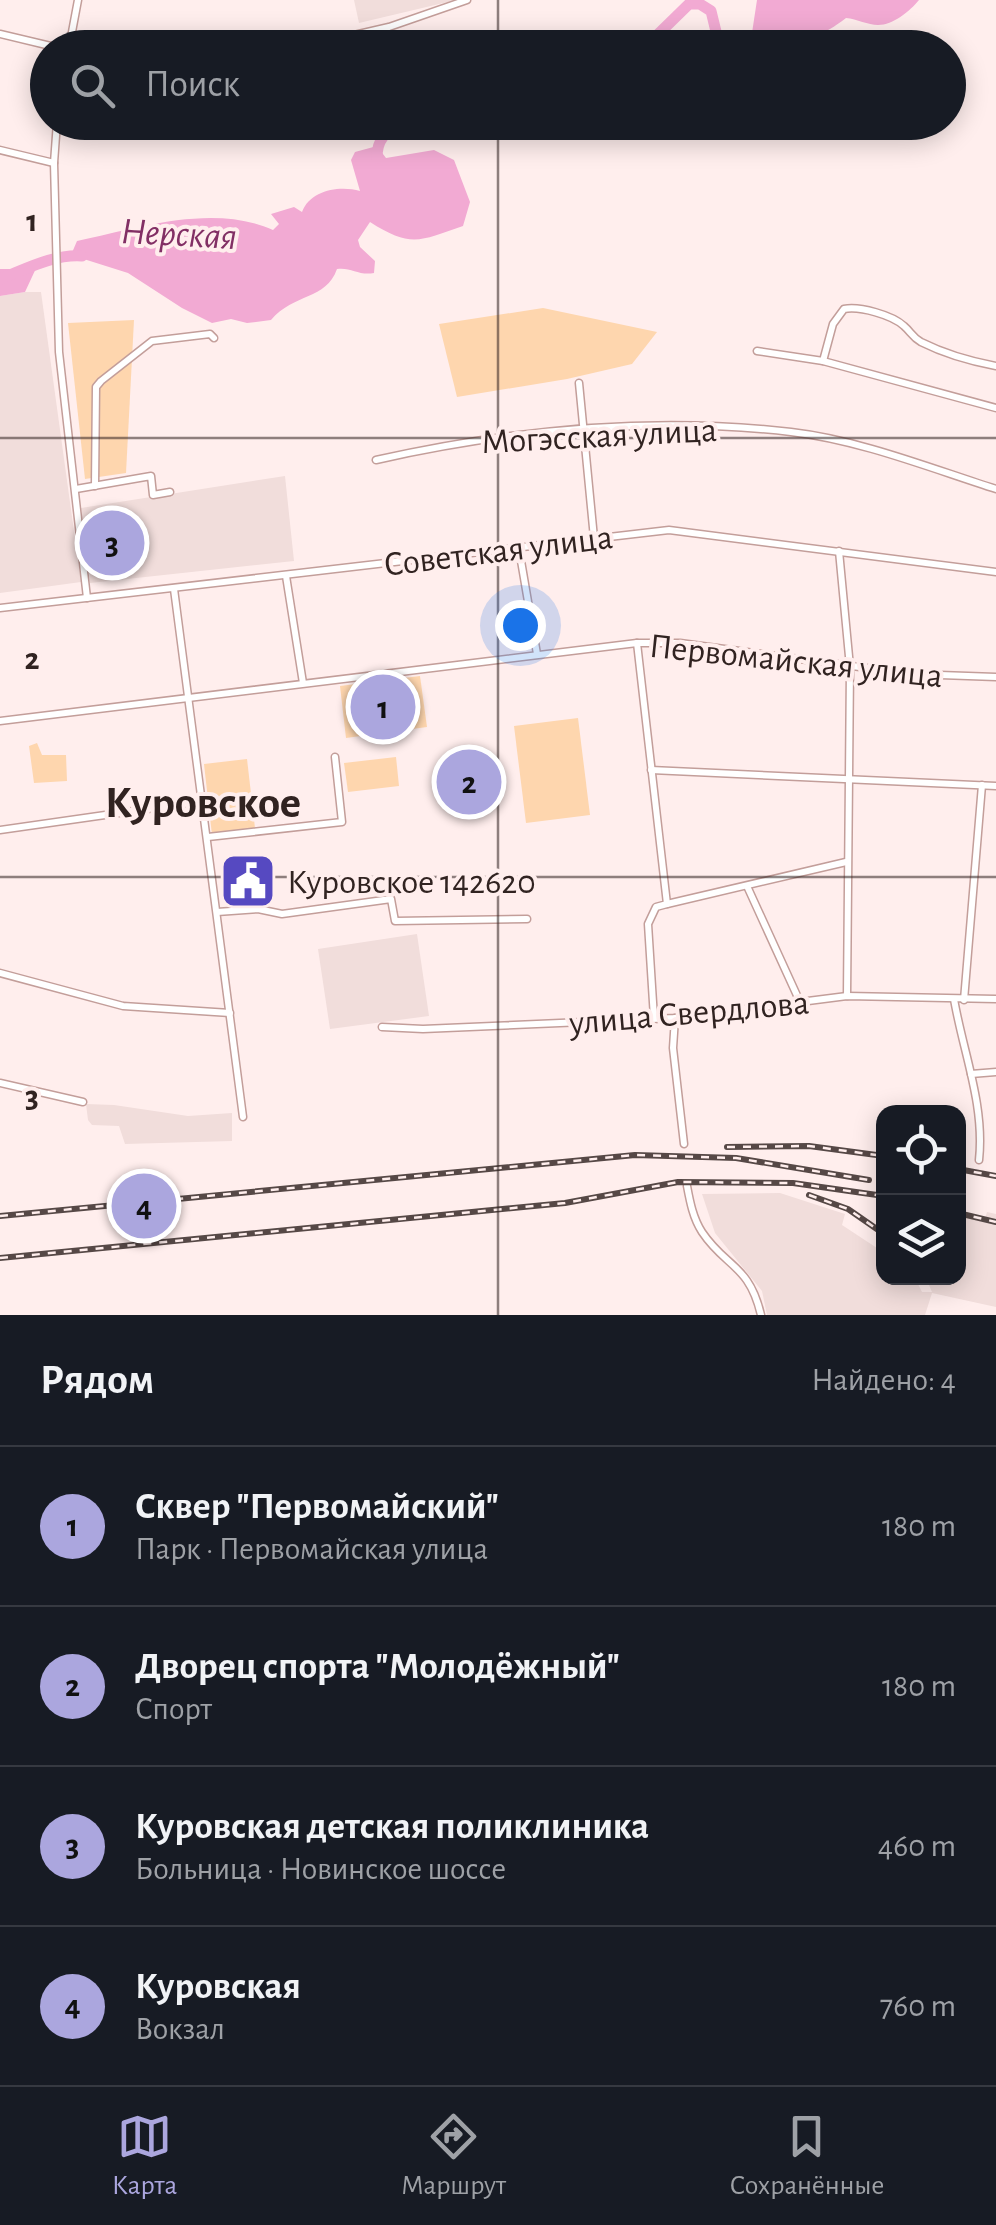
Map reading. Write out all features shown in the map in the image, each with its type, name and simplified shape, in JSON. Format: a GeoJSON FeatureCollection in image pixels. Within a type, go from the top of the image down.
{"type":"FeatureCollection","features":[{"type":"Feature","properties":{"kind":"street"},"geometry":{"type":"LineString","coordinates":[[72,30],[78,0]]}},
{"type":"Feature","properties":{"kind":"street"},"geometry":{"type":"LineString","coordinates":[[372,30],[467,0]]}},
{"type":"Feature","properties":{"kind":"street"},"geometry":{"type":"LineString","coordinates":[[0,34],[30,41]]}},
{"type":"Feature","properties":{"kind":"street"},"geometry":{"type":"LineString","coordinates":[[56,140],[61,377],[87,598]]}},
{"type":"Feature","properties":{"kind":"street"},"geometry":{"type":"LineString","coordinates":[[0,150],[54,163]]}},
{"type":"Feature","properties":{"kind":"street"},"geometry":{"type":"LineString","coordinates":[[822,360],[833,324],[844,309],[854,307],[897,322],[906,327],[910,336],[952,356],[996,366]]}},
{"type":"Feature","properties":{"kind":"street"},"geometry":{"type":"LineString","coordinates":[[95,486],[96,387],[152,340],[210,334],[214,338]]}},
{"type":"Feature","properties":{"kind":"street"},"geometry":{"type":"LineString","coordinates":[[757,352],[822,360],[996,408]]}},
{"type":"Feature","properties":{"kind":"street"},"geometry":{"type":"LineString","coordinates":[[579,382],[594,538]]}},
{"type":"Feature","properties":{"kind":"street","name":"Могэсская улица"},"geometry":{"type":"LineString","coordinates":[[376,460],[445,445],[685,424],[793,432],[873,451],[996,489]]}},
{"type":"Feature","properties":{"kind":"street"},"geometry":{"type":"LineString","coordinates":[[76,489],[151,476],[154,495],[170,492]]}},
{"type":"Feature","properties":{"kind":"street","name":"Советская улица"},"geometry":{"type":"LineString","coordinates":[[0,608],[670,530],[996,572]]}},
{"type":"Feature","properties":{"kind":"street"},"geometry":{"type":"LineString","coordinates":[[518,549],[537,654]]}},
{"type":"Feature","properties":{"kind":"street"},"geometry":{"type":"LineString","coordinates":[[839,551],[850,668],[847,996]]}},
{"type":"Feature","properties":{"kind":"street"},"geometry":{"type":"LineString","coordinates":[[286,576],[303,683]]}},
{"type":"Feature","properties":{"kind":"street"},"geometry":{"type":"LineString","coordinates":[[174,588],[243,1117]]}},
{"type":"Feature","properties":{"kind":"street"},"geometry":{"type":"LineString","coordinates":[[637,643],[668,904]]}},
{"type":"Feature","properties":{"kind":"street","name":"Первомайская улица"},"geometry":{"type":"LineString","coordinates":[[0,720],[637,643],[680,643],[912,674],[996,677]]}},
{"type":"Feature","properties":{"kind":"street"},"geometry":{"type":"LineString","coordinates":[[208,837],[342,822],[335,758]]}},
{"type":"Feature","properties":{"kind":"street"},"geometry":{"type":"LineString","coordinates":[[652,770],[996,786]]}},
{"type":"Feature","properties":{"kind":"street"},"geometry":{"type":"LineString","coordinates":[[964,1000],[982,785]]}},
{"type":"Feature","properties":{"kind":"street"},"geometry":{"type":"LineString","coordinates":[[0,830],[203,800]]}},
{"type":"Feature","properties":{"kind":"street"},"geometry":{"type":"LineString","coordinates":[[654,1018],[648,924],[656,908],[846,862]]}},
{"type":"Feature","properties":{"kind":"street"},"geometry":{"type":"LineString","coordinates":[[747,886],[800,1002]]}},
{"type":"Feature","properties":{"kind":"street"},"geometry":{"type":"LineString","coordinates":[[217,912],[258,910],[282,914],[390,900],[395,921],[527,919]]}},
{"type":"Feature","properties":{"kind":"street"},"geometry":{"type":"LineString","coordinates":[[0,973],[124,1006],[230,1013]]}},
{"type":"Feature","properties":{"kind":"street","name":"улица Свердлова"},"geometry":{"type":"LineString","coordinates":[[382,1028],[675,1018],[847,996],[996,999]]}},
{"type":"Feature","properties":{"kind":"street"},"geometry":{"type":"LineString","coordinates":[[954,998],[971,1074],[981,1141],[979,1160]]}},
{"type":"Feature","properties":{"kind":"street"},"geometry":{"type":"LineString","coordinates":[[675,1018],[673,1048],[684,1144]]}},
{"type":"Feature","properties":{"kind":"street"},"geometry":{"type":"LineString","coordinates":[[971,1074],[996,1072]]}},
{"type":"Feature","properties":{"kind":"street"},"geometry":{"type":"LineString","coordinates":[[0,1083],[83,1102]]}},
{"type":"Feature","properties":{"kind":"street"},"geometry":{"type":"LineString","coordinates":[[687,1186],[703,1234],[748,1278],[761,1315]]}},
{"type":"Feature","properties":{"kind":"shaded area"},"geometry":{"type":"Polygon","coordinates":[[[354,0],[456,0],[359,23],[354,0]]]}},
{"type":"Feature","properties":{"kind":"shaded area"},"geometry":{"type":"Polygon","coordinates":[[[41,292],[81,582],[0,593],[0,296],[41,292]]]}},
{"type":"Feature","properties":{"kind":"shaded area"},"geometry":{"type":"Polygon","coordinates":[[[543,308],[657,332],[632,364],[457,397],[439,324],[543,308]]]}},
{"type":"Feature","properties":{"kind":"shaded area"},"geometry":{"type":"Polygon","coordinates":[[[134,320],[126,473],[85,479],[68,323],[134,320]]]}},
{"type":"Feature","properties":{"kind":"shaded area"},"geometry":{"type":"Polygon","coordinates":[[[285,476],[294,561],[90,583],[81,508],[285,476]]]}},
{"type":"Feature","properties":{"kind":"shaded area"},"geometry":{"type":"Polygon","coordinates":[[[420,676],[427,727],[346,738],[340,686],[420,676]]]}},
{"type":"Feature","properties":{"kind":"shaded area"},"geometry":{"type":"Polygon","coordinates":[[[578,718],[590,815],[526,823],[514,726],[578,718]]]}},
{"type":"Feature","properties":{"kind":"shaded area"},"geometry":{"type":"Polygon","coordinates":[[[37,743],[42,755],[66,755],[67,781],[34,783],[29,746],[37,743]]]}},
{"type":"Feature","properties":{"kind":"shaded area"},"geometry":{"type":"Polygon","coordinates":[[[396,757],[399,786],[348,792],[344,763],[396,757]]]}},
{"type":"Feature","properties":{"kind":"shaded area"},"geometry":{"type":"Polygon","coordinates":[[[247,759],[255,828],[212,835],[204,764],[247,759]]]}},
{"type":"Feature","properties":{"kind":"shaded area"},"geometry":{"type":"Polygon","coordinates":[[[417,934],[429,1016],[330,1029],[318,949],[417,934]]]}},
{"type":"Feature","properties":{"kind":"shaded area"},"geometry":{"type":"Polygon","coordinates":[[[86,1104],[188,1116],[232,1113],[232,1141],[125,1144],[119,1126],[92,1125],[86,1104]]]}},
{"type":"Feature","properties":{"kind":"shaded area"},"geometry":{"type":"Polygon","coordinates":[[[780,1193],[845,1214],[842,1225],[876,1247],[876,1285],[918,1285],[922,1292],[932,1292],[929,1285],[966,1285],[966,1218],[984,1222],[987,1212],[996,1214],[996,1307],[932,1293],[925,1315],[767,1315],[762,1291],[715,1233],[702,1194],[780,1193]]]}},
{"type":"Feature","properties":{"kind":"water"},"geometry":{"type":"Polygon","coordinates":[[[757,0],[919,0],[901,17],[884,24],[846,18],[827,30],[752,30],[757,0]]]}},
{"type":"Feature","properties":{"kind":"water"},"geometry":{"type":"Polygon","coordinates":[[[377,146],[386,158],[434,150],[454,160],[470,202],[463,226],[407,239],[370,222],[358,240],[375,261],[374,273],[337,269],[325,286],[289,305],[271,320],[247,323],[231,319],[212,323],[128,273],[71,255],[77,241],[175,220],[226,218],[273,230],[279,224],[271,214],[294,207],[302,212],[312,199],[326,191],[360,191],[351,160],[355,152],[377,146]]]}},
{"type":"Feature","properties":{"kind":"water"},"geometry":{"type":"Polygon","coordinates":[[[38,264],[25,292],[0,296],[0,269],[23,269],[38,264]]]}},
{"type":"Feature","properties":{"kind":"waterway","name":"Нерская"},"geometry":{"type":"LineString","coordinates":[[662,30],[689,4],[700,4],[711,11],[716,30]]}},
{"type":"Feature","properties":{"kind":"waterway","name":"Нерская"},"geometry":{"type":"LineString","coordinates":[[377,158],[381,140]]}},
{"type":"Feature","properties":{"kind":"waterway","name":"Нерская"},"geometry":{"type":"LineString","coordinates":[[0,279],[51,260],[82,256]]}},
{"type":"Feature","properties":{"kind":"railway"},"geometry":{"type":"LineString","coordinates":[[727,1147],[809,1146],[876,1155]]}},
{"type":"Feature","properties":{"kind":"railway"},"geometry":{"type":"LineString","coordinates":[[0,1216],[635,1155],[736,1158],[869,1180]]}},
{"type":"Feature","properties":{"kind":"railway"},"geometry":{"type":"LineString","coordinates":[[966,1170],[996,1176]]}},
{"type":"Feature","properties":{"kind":"railway"},"geometry":{"type":"LineString","coordinates":[[0,1258],[565,1203],[678,1182],[793,1183],[877,1195]]}},
{"type":"Feature","properties":{"kind":"railway"},"geometry":{"type":"LineString","coordinates":[[809,1195],[848,1209],[876,1228]]}},
{"type":"Feature","properties":{"kind":"railway"},"geometry":{"type":"LineString","coordinates":[[966,1215],[996,1222]]}},
{"type":"Feature","properties":{"kind":"place","name":"Куровская детская поликлиника"},"geometry":{"type":"Point","coordinates":[112,543]}},
{"type":"Feature","properties":{"kind":"place","name":"Сквер \"Первомайский\""},"geometry":{"type":"Point","coordinates":[383,707]}},
{"type":"Feature","properties":{"kind":"place","name":"Дворец спорта \"Молодёжный\""},"geometry":{"type":"Point","coordinates":[469,782]}},
{"type":"Feature","properties":{"kind":"place","name":"Куровское 142620"},"geometry":{"type":"Point","coordinates":[248,881]}},
{"type":"Feature","properties":{"kind":"place","name":"Куровская"},"geometry":{"type":"Point","coordinates":[144,1206]}},
{"type":"Feature","properties":{"kind":"district","name":"Куровское"},"geometry":{"type":"Point","coordinates":[203,801]}}]}
